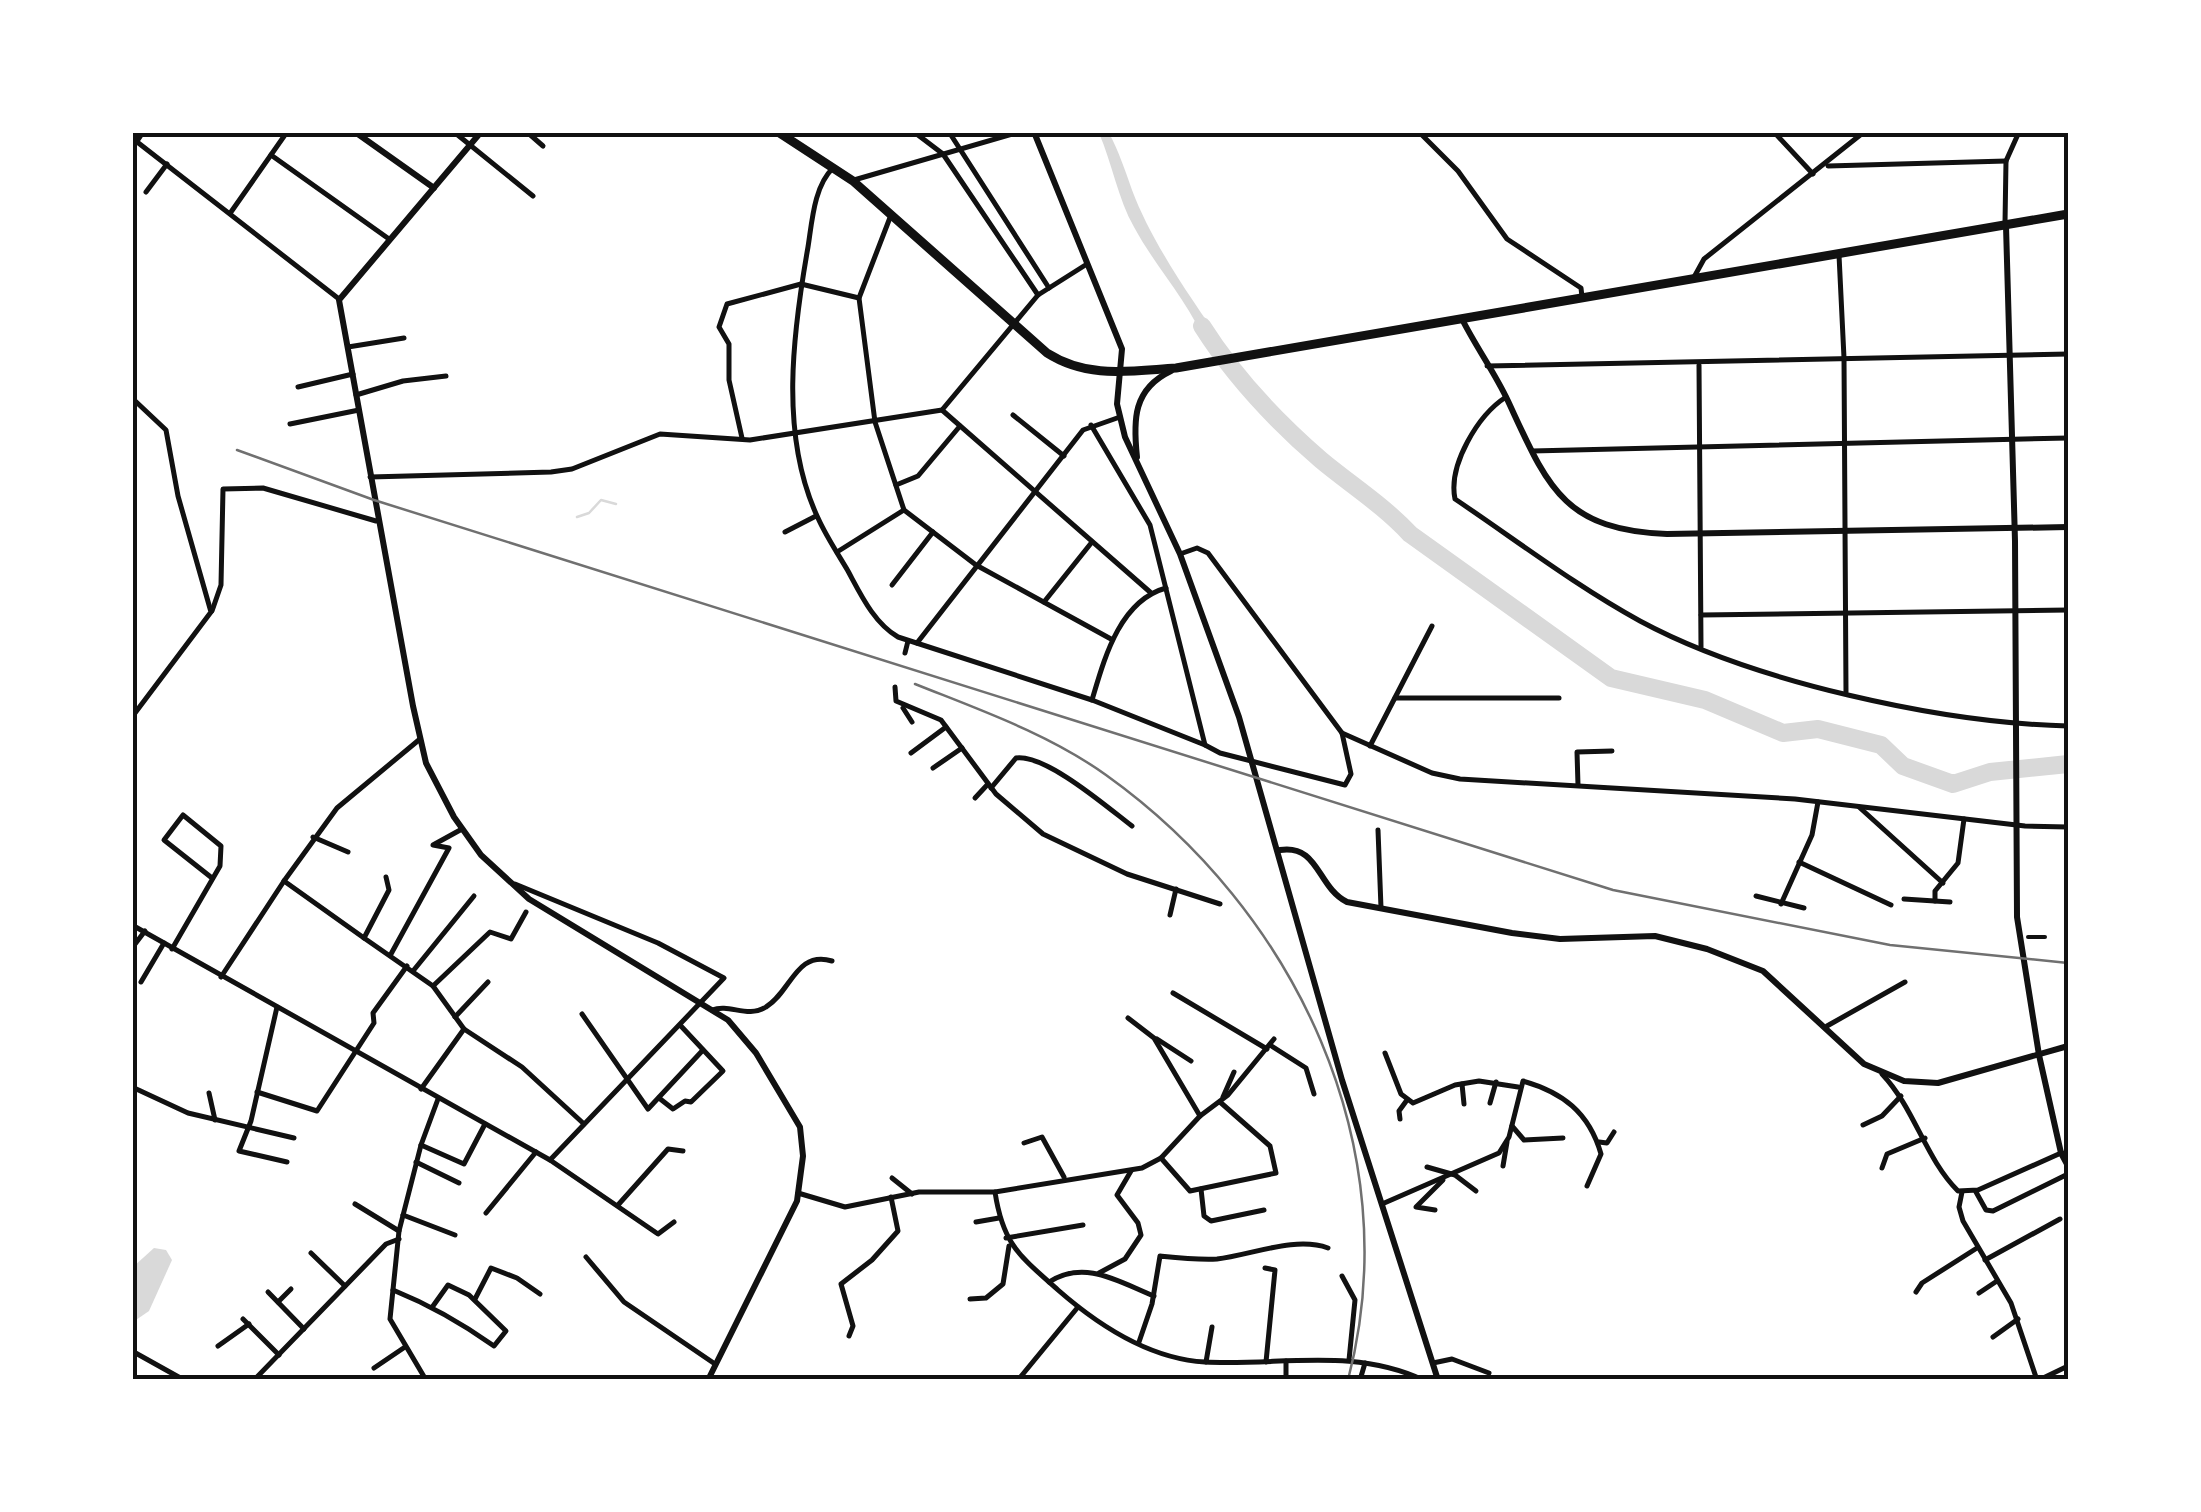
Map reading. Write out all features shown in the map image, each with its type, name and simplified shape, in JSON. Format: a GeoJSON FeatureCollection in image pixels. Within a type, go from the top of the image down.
{"type":"FeatureCollection","features":[{"type":"Feature","properties":{"kind":"main road"},"geometry":{"type":"LineString","coordinates":[[778,132],[853,180],[1014,326],[1065,364],[1101,373],[1176,368],[2068,214]]}},
{"type":"Feature","properties":{"kind":"street"},"geometry":{"type":"LineString","coordinates":[[143,132],[135,140],[339,300],[376,520],[420,739],[431,773],[462,829],[508,882],[586,935],[712,1010],[756,1053],[796,1117],[803,1156],[798,1192],[708,1380]]}},
{"type":"Feature","properties":{"kind":"street"},"geometry":{"type":"LineString","coordinates":[[230,212],[287,132]]}},
{"type":"Feature","properties":{"kind":"street"},"geometry":{"type":"LineString","coordinates":[[356,132],[434,188]]}},
{"type":"Feature","properties":{"kind":"street"},"geometry":{"type":"LineString","coordinates":[[454,132],[533,196]]}},
{"type":"Feature","properties":{"kind":"street"},"geometry":{"type":"LineString","coordinates":[[339,300],[481,132]]}},
{"type":"Feature","properties":{"kind":"street"},"geometry":{"type":"LineString","coordinates":[[527,132],[543,146]]}},
{"type":"Feature","properties":{"kind":"street"},"geometry":{"type":"LineString","coordinates":[[914,132],[944,154],[1038,295]]}},
{"type":"Feature","properties":{"kind":"street"},"geometry":{"type":"LineString","coordinates":[[949,132],[1049,288]]}},
{"type":"Feature","properties":{"kind":"street"},"geometry":{"type":"LineString","coordinates":[[853,180],[1019,132]]}},
{"type":"Feature","properties":{"kind":"street"},"geometry":{"type":"LineString","coordinates":[[1034,132],[1122,349],[1118,372],[1120,417],[1180,554],[1240,717],[1342,1080],[1438,1380]]}},
{"type":"Feature","properties":{"kind":"street"},"geometry":{"type":"LineString","coordinates":[[1419,132],[1458,171],[1507,239],[1580,288],[1583,300]]}},
{"type":"Feature","properties":{"kind":"street"},"geometry":{"type":"LineString","coordinates":[[1774,132],[1814,174]]}},
{"type":"Feature","properties":{"kind":"street"},"geometry":{"type":"LineString","coordinates":[[1693,280],[1704,260],[1864,132]]}},
{"type":"Feature","properties":{"kind":"street"},"geometry":{"type":"LineString","coordinates":[[2018,132],[2006,161],[2018,917],[2039,1055],[2068,1166]]}},
{"type":"Feature","properties":{"kind":"street"},"geometry":{"type":"LineString","coordinates":[[271,155],[389,239]]}},
{"type":"Feature","properties":{"kind":"street"},"geometry":{"type":"LineString","coordinates":[[1826,166],[2006,161]]}},
{"type":"Feature","properties":{"kind":"street"},"geometry":{"type":"LineString","coordinates":[[146,192],[167,164]]}},
{"type":"Feature","properties":{"kind":"street"},"geometry":{"type":"LineString","coordinates":[[835,166],[820,187],[801,284],[794,360],[795,434],[816,516],[883,628],[908,641],[1092,700],[1220,753],[1345,785],[1351,774],[1342,734],[1208,553],[1197,548],[1180,554]]}},
{"type":"Feature","properties":{"kind":"street"},"geometry":{"type":"LineString","coordinates":[[891,215],[859,298],[875,422],[904,510],[976,565],[1110,639]]}},
{"type":"Feature","properties":{"kind":"street"},"geometry":{"type":"LineString","coordinates":[[1839,255],[1844,358],[1846,692]]}},
{"type":"Feature","properties":{"kind":"street"},"geometry":{"type":"LineString","coordinates":[[370,478],[551,472],[572,469],[660,434],[742,439],[942,410],[1038,295],[1087,264]]}},
{"type":"Feature","properties":{"kind":"street"},"geometry":{"type":"LineString","coordinates":[[742,439],[728,380],[729,344],[719,327],[727,304],[801,284],[859,298]]}},
{"type":"Feature","properties":{"kind":"street"},"geometry":{"type":"LineString","coordinates":[[1462,318],[1506,397],[1529,452],[1555,491],[1607,525],[1642,532],[1700,534],[1844,528],[2068,527]]}},
{"type":"Feature","properties":{"kind":"street"},"geometry":{"type":"LineString","coordinates":[[348,347],[404,338]]}},
{"type":"Feature","properties":{"kind":"street"},"geometry":{"type":"LineString","coordinates":[[1487,366],[2068,354]]}},
{"type":"Feature","properties":{"kind":"street"},"geometry":{"type":"LineString","coordinates":[[1698,364],[1701,647]]}},
{"type":"Feature","properties":{"kind":"street"},"geometry":{"type":"LineString","coordinates":[[1137,461],[1136,404],[1156,378],[1176,368]]}},
{"type":"Feature","properties":{"kind":"street"},"geometry":{"type":"LineString","coordinates":[[298,387],[352,374]]}},
{"type":"Feature","properties":{"kind":"street"},"geometry":{"type":"LineString","coordinates":[[356,395],[403,380],[446,376]]}},
{"type":"Feature","properties":{"kind":"street"},"geometry":{"type":"LineString","coordinates":[[1506,397],[1479,424],[1458,469],[1455,499],[1637,620],[1781,676],[1846,692],[2016,727],[2068,726]]}},
{"type":"Feature","properties":{"kind":"street"},"geometry":{"type":"LineString","coordinates":[[132,398],[166,430],[178,496],[211,612]]}},
{"type":"Feature","properties":{"kind":"street"},"geometry":{"type":"LineString","coordinates":[[290,424],[359,410]]}},
{"type":"Feature","properties":{"kind":"street"},"geometry":{"type":"LineString","coordinates":[[942,410],[1150,592]]}},
{"type":"Feature","properties":{"kind":"street"},"geometry":{"type":"LineString","coordinates":[[1013,414],[1064,456]]}},
{"type":"Feature","properties":{"kind":"street"},"geometry":{"type":"LineString","coordinates":[[917,643],[1091,425],[1120,417]]}},
{"type":"Feature","properties":{"kind":"street"},"geometry":{"type":"LineString","coordinates":[[1091,425],[1150,525],[1205,745]]}},
{"type":"Feature","properties":{"kind":"street"},"geometry":{"type":"LineString","coordinates":[[896,484],[918,476],[960,426]]}},
{"type":"Feature","properties":{"kind":"street"},"geometry":{"type":"LineString","coordinates":[[1529,452],[2068,438]]}},
{"type":"Feature","properties":{"kind":"street"},"geometry":{"type":"LineString","coordinates":[[132,717],[211,612],[220,585],[223,489],[263,488],[376,520]]}},
{"type":"Feature","properties":{"kind":"street"},"geometry":{"type":"LineString","coordinates":[[837,552],[904,510]]}},
{"type":"Feature","properties":{"kind":"street"},"geometry":{"type":"LineString","coordinates":[[786,532],[816,516]]}},
{"type":"Feature","properties":{"kind":"street"},"geometry":{"type":"LineString","coordinates":[[892,585],[933,532]]}},
{"type":"Feature","properties":{"kind":"street"},"geometry":{"type":"LineString","coordinates":[[1044,602],[1092,542]]}},
{"type":"Feature","properties":{"kind":"street"},"geometry":{"type":"LineString","coordinates":[[1092,700],[1110,639],[1150,592],[1166,588]]}},
{"type":"Feature","properties":{"kind":"street"},"geometry":{"type":"LineString","coordinates":[[1700,616],[2068,610]]}},
{"type":"Feature","properties":{"kind":"street"},"geometry":{"type":"LineString","coordinates":[[1370,746],[1432,626]]}},
{"type":"Feature","properties":{"kind":"street"},"geometry":{"type":"LineString","coordinates":[[905,652],[908,641]]}},
{"type":"Feature","properties":{"kind":"street"},"geometry":{"type":"LineString","coordinates":[[895,688],[894,698],[912,722]]}},
{"type":"Feature","properties":{"kind":"street"},"geometry":{"type":"LineString","coordinates":[[1395,698],[1559,698]]}},
{"type":"Feature","properties":{"kind":"street"},"geometry":{"type":"LineString","coordinates":[[902,705],[937,718],[990,786],[1032,827],[1127,874],[1220,904]]}},
{"type":"Feature","properties":{"kind":"street"},"geometry":{"type":"LineString","coordinates":[[911,754],[946,727]]}},
{"type":"Feature","properties":{"kind":"street"},"geometry":{"type":"LineString","coordinates":[[1342,734],[1432,773],[1460,779],[1856,804],[1964,819],[2068,827]]}},
{"type":"Feature","properties":{"kind":"street"},"geometry":{"type":"LineString","coordinates":[[221,977],[313,837],[337,808],[420,739]]}},
{"type":"Feature","properties":{"kind":"street"},"geometry":{"type":"LineString","coordinates":[[934,768],[962,748]]}},
{"type":"Feature","properties":{"kind":"street"},"geometry":{"type":"LineString","coordinates":[[1578,784],[1577,752],[1612,751]]}},
{"type":"Feature","properties":{"kind":"street"},"geometry":{"type":"LineString","coordinates":[[975,798],[1016,758],[1024,757],[1085,790],[1132,826]]}},
{"type":"Feature","properties":{"kind":"street"},"geometry":{"type":"LineString","coordinates":[[1781,904],[1812,835],[1818,802]]}},
{"type":"Feature","properties":{"kind":"street"},"geometry":{"type":"LineString","coordinates":[[1856,804],[1943,883]]}},
{"type":"Feature","properties":{"kind":"street"},"geometry":{"type":"LineString","coordinates":[[172,948],[212,878],[222,846],[183,815],[164,840],[212,878]]}},
{"type":"Feature","properties":{"kind":"street"},"geometry":{"type":"LineString","coordinates":[[1934,901],[1961,857],[1964,819]]}},
{"type":"Feature","properties":{"kind":"street"},"geometry":{"type":"LineString","coordinates":[[390,954],[450,846],[433,845],[462,829]]}},
{"type":"Feature","properties":{"kind":"street"},"geometry":{"type":"LineString","coordinates":[[1378,830],[1381,908]]}},
{"type":"Feature","properties":{"kind":"street"},"geometry":{"type":"LineString","coordinates":[[313,837],[348,852]]}},
{"type":"Feature","properties":{"kind":"street"},"geometry":{"type":"LineString","coordinates":[[1280,850],[1304,852],[1316,862],[1335,896],[1381,908],[1560,939],[1655,936],[1678,940],[1762,970],[1864,1064],[1904,1081],[1938,1083],[2068,1046]]}},
{"type":"Feature","properties":{"kind":"street"},"geometry":{"type":"LineString","coordinates":[[1799,862],[1891,905]]}},
{"type":"Feature","properties":{"kind":"street"},"geometry":{"type":"LineString","coordinates":[[364,938],[388,890],[386,877]]}},
{"type":"Feature","properties":{"kind":"street"},"geometry":{"type":"LineString","coordinates":[[284,881],[433,986],[464,1028],[522,1067],[584,1124]]}},
{"type":"Feature","properties":{"kind":"street"},"geometry":{"type":"LineString","coordinates":[[508,882],[658,943],[724,978],[550,1160]]}},
{"type":"Feature","properties":{"kind":"street"},"geometry":{"type":"LineString","coordinates":[[1170,915],[1177,888]]}},
{"type":"Feature","properties":{"kind":"street"},"geometry":{"type":"LineString","coordinates":[[258,1092],[316,1111],[374,1023],[373,1013],[474,896]]}},
{"type":"Feature","properties":{"kind":"street"},"geometry":{"type":"LineString","coordinates":[[1756,896],[1804,908]]}},
{"type":"Feature","properties":{"kind":"street"},"geometry":{"type":"LineString","coordinates":[[1904,899],[1950,902]]}},
{"type":"Feature","properties":{"kind":"street"},"geometry":{"type":"LineString","coordinates":[[433,986],[490,932],[511,938],[526,912]]}},
{"type":"Feature","properties":{"kind":"street"},"geometry":{"type":"LineString","coordinates":[[132,925],[550,1160],[658,1234],[674,1222]]}},
{"type":"Feature","properties":{"kind":"street"},"geometry":{"type":"LineString","coordinates":[[132,948],[145,932]]}},
{"type":"Feature","properties":{"kind":"street"},"geometry":{"type":"LineString","coordinates":[[2028,937],[2045,937]]}},
{"type":"Feature","properties":{"kind":"street"},"geometry":{"type":"LineString","coordinates":[[141,982],[164,943]]}},
{"type":"Feature","properties":{"kind":"street"},"geometry":{"type":"LineString","coordinates":[[712,1010],[721,1006],[751,1012],[765,1008],[798,969],[812,960],[832,961]]}},
{"type":"Feature","properties":{"kind":"street"},"geometry":{"type":"LineString","coordinates":[[456,1017],[488,982]]}},
{"type":"Feature","properties":{"kind":"street"},"geometry":{"type":"LineString","coordinates":[[1827,1026],[1906,982]]}},
{"type":"Feature","properties":{"kind":"street"},"geometry":{"type":"LineString","coordinates":[[1172,993],[1270,1044],[1306,1068],[1314,1094]]}},
{"type":"Feature","properties":{"kind":"street"},"geometry":{"type":"LineString","coordinates":[[277,1007],[252,1121],[246,1126],[239,1151],[287,1162]]}},
{"type":"Feature","properties":{"kind":"street"},"geometry":{"type":"LineString","coordinates":[[582,1014],[648,1110],[703,1050]]}},
{"type":"Feature","properties":{"kind":"street"},"geometry":{"type":"LineString","coordinates":[[1128,1018],[1192,1061]]}},
{"type":"Feature","properties":{"kind":"street"},"geometry":{"type":"LineString","coordinates":[[658,1098],[673,1110],[685,1101],[691,1102],[723,1071],[680,1025]]}},
{"type":"Feature","properties":{"kind":"street"},"geometry":{"type":"LineString","coordinates":[[421,1089],[464,1028]]}},
{"type":"Feature","properties":{"kind":"street"},"geometry":{"type":"LineString","coordinates":[[1154,1038],[1200,1116]]}},
{"type":"Feature","properties":{"kind":"street"},"geometry":{"type":"LineString","coordinates":[[798,1192],[844,1206],[912,1194],[995,1192],[1064,1178],[1131,1171],[1161,1158],[1200,1116],[1221,1100],[1270,1044]]}},
{"type":"Feature","properties":{"kind":"street"},"geometry":{"type":"LineString","coordinates":[[1386,1053],[1408,1100],[1418,1104],[1462,1084],[1496,1082],[1518,1087]]}},
{"type":"Feature","properties":{"kind":"street"},"geometry":{"type":"LineString","coordinates":[[1221,1100],[1234,1072]]}},
{"type":"Feature","properties":{"kind":"street"},"geometry":{"type":"LineString","coordinates":[[1882,1074],[1901,1096],[1945,1176],[1962,1192],[1975,1191],[2065,1154]]}},
{"type":"Feature","properties":{"kind":"street"},"geometry":{"type":"LineString","coordinates":[[1503,1166],[1522,1081],[1566,1096],[1596,1141],[1601,1154],[1587,1186]]}},
{"type":"Feature","properties":{"kind":"street"},"geometry":{"type":"LineString","coordinates":[[1490,1103],[1496,1082]]}},
{"type":"Feature","properties":{"kind":"street"},"geometry":{"type":"LineString","coordinates":[[1462,1084],[1464,1104]]}},
{"type":"Feature","properties":{"kind":"street"},"geometry":{"type":"LineString","coordinates":[[132,1087],[172,1108],[294,1138]]}},
{"type":"Feature","properties":{"kind":"street"},"geometry":{"type":"LineString","coordinates":[[209,1093],[214,1120]]}},
{"type":"Feature","properties":{"kind":"street"},"geometry":{"type":"LineString","coordinates":[[1863,1125],[1882,1116],[1901,1096]]}},
{"type":"Feature","properties":{"kind":"street"},"geometry":{"type":"LineString","coordinates":[[426,1380],[390,1319],[403,1216],[420,1145],[438,1099]]}},
{"type":"Feature","properties":{"kind":"street"},"geometry":{"type":"LineString","coordinates":[[1161,1158],[1190,1191],[1276,1173],[1270,1146],[1221,1100]]}},
{"type":"Feature","properties":{"kind":"street"},"geometry":{"type":"LineString","coordinates":[[1400,1119],[1399,1111],[1408,1100]]}},
{"type":"Feature","properties":{"kind":"street"},"geometry":{"type":"LineString","coordinates":[[420,1145],[464,1164],[485,1124]]}},
{"type":"Feature","properties":{"kind":"street"},"geometry":{"type":"LineString","coordinates":[[1512,1126],[1524,1140],[1563,1138]]}},
{"type":"Feature","properties":{"kind":"street"},"geometry":{"type":"LineString","coordinates":[[1596,1141],[1607,1142],[1614,1132]]}},
{"type":"Feature","properties":{"kind":"street"},"geometry":{"type":"LineString","coordinates":[[1024,1144],[1042,1137],[1064,1178]]}},
{"type":"Feature","properties":{"kind":"street"},"geometry":{"type":"LineString","coordinates":[[1882,1168],[1888,1154],[1926,1138]]}},
{"type":"Feature","properties":{"kind":"street"},"geometry":{"type":"LineString","coordinates":[[1382,1204],[1490,1159],[1508,1142]]}},
{"type":"Feature","properties":{"kind":"street"},"geometry":{"type":"LineString","coordinates":[[618,1205],[669,1148],[683,1151]]}},
{"type":"Feature","properties":{"kind":"street"},"geometry":{"type":"LineString","coordinates":[[486,1213],[536,1152]]}},
{"type":"Feature","properties":{"kind":"street"},"geometry":{"type":"LineString","coordinates":[[416,1162],[459,1183]]}},
{"type":"Feature","properties":{"kind":"street"},"geometry":{"type":"LineString","coordinates":[[1427,1167],[1455,1176],[1476,1192]]}},
{"type":"Feature","properties":{"kind":"street"},"geometry":{"type":"LineString","coordinates":[[1099,1273],[1126,1259],[1141,1235],[1138,1223],[1116,1195],[1131,1171]]}},
{"type":"Feature","properties":{"kind":"street"},"geometry":{"type":"LineString","coordinates":[[1975,1191],[1986,1210],[1993,1212],[2068,1174]]}},
{"type":"Feature","properties":{"kind":"street"},"geometry":{"type":"LineString","coordinates":[[892,1178],[912,1194]]}},
{"type":"Feature","properties":{"kind":"street"},"geometry":{"type":"LineString","coordinates":[[1435,1210],[1416,1207],[1443,1180]]}},
{"type":"Feature","properties":{"kind":"street"},"geometry":{"type":"LineString","coordinates":[[1201,1189],[1204,1216],[1211,1221],[1264,1210]]}},
{"type":"Feature","properties":{"kind":"street"},"geometry":{"type":"LineString","coordinates":[[970,1299],[984,1299],[1003,1284],[1007,1241],[995,1192]]}},
{"type":"Feature","properties":{"kind":"street"},"geometry":{"type":"LineString","coordinates":[[1962,1192],[1960,1213],[2018,1319],[2037,1379],[2068,1366]]}},
{"type":"Feature","properties":{"kind":"street"},"geometry":{"type":"LineString","coordinates":[[848,1336],[853,1326],[841,1284],[898,1231],[891,1197]]}},
{"type":"Feature","properties":{"kind":"street"},"geometry":{"type":"LineString","coordinates":[[355,1204],[400,1230]]}},
{"type":"Feature","properties":{"kind":"street"},"geometry":{"type":"LineString","coordinates":[[403,1216],[454,1235]]}},
{"type":"Feature","properties":{"kind":"street"},"geometry":{"type":"LineString","coordinates":[[976,1222],[999,1218]]}},
{"type":"Feature","properties":{"kind":"street"},"geometry":{"type":"LineString","coordinates":[[1985,1260],[2060,1219]]}},
{"type":"Feature","properties":{"kind":"street"},"geometry":{"type":"LineString","coordinates":[[1007,1241],[1083,1225]]}},
{"type":"Feature","properties":{"kind":"street"},"geometry":{"type":"LineString","coordinates":[[254,1380],[386,1244],[400,1239]]}},
{"type":"Feature","properties":{"kind":"street"},"geometry":{"type":"LineString","coordinates":[[1007,1241],[1102,1326],[1167,1355],[1206,1362],[1348,1360],[1423,1380]]}},
{"type":"Feature","properties":{"kind":"street"},"geometry":{"type":"LineString","coordinates":[[1140,1342],[1154,1296],[1160,1256],[1218,1259],[1274,1248],[1317,1244],[1328,1248]]}},
{"type":"Feature","properties":{"kind":"street"},"geometry":{"type":"LineString","coordinates":[[1916,1292],[1929,1278],[1978,1248]]}},
{"type":"Feature","properties":{"kind":"street"},"geometry":{"type":"LineString","coordinates":[[311,1253],[346,1286]]}},
{"type":"Feature","properties":{"kind":"street"},"geometry":{"type":"LineString","coordinates":[[586,1257],[624,1302],[715,1364]]}},
{"type":"Feature","properties":{"kind":"street"},"geometry":{"type":"LineString","coordinates":[[474,1300],[491,1268],[517,1278],[540,1294]]}},
{"type":"Feature","properties":{"kind":"street"},"geometry":{"type":"LineString","coordinates":[[1265,1268],[1274,1270],[1266,1362]]}},
{"type":"Feature","properties":{"kind":"street"},"geometry":{"type":"LineString","coordinates":[[1049,1282],[1073,1272],[1099,1273],[1154,1296]]}},
{"type":"Feature","properties":{"kind":"street"},"geometry":{"type":"LineString","coordinates":[[1342,1276],[1354,1300],[1348,1360]]}},
{"type":"Feature","properties":{"kind":"street"},"geometry":{"type":"LineString","coordinates":[[1979,1293],[1998,1280]]}},
{"type":"Feature","properties":{"kind":"street"},"geometry":{"type":"LineString","coordinates":[[393,1290],[434,1306],[460,1328],[497,1346],[506,1328],[448,1284],[434,1306]]}},
{"type":"Feature","properties":{"kind":"street"},"geometry":{"type":"LineString","coordinates":[[278,1302],[291,1289]]}},
{"type":"Feature","properties":{"kind":"street"},"geometry":{"type":"LineString","coordinates":[[268,1292],[304,1329]]}},
{"type":"Feature","properties":{"kind":"street"},"geometry":{"type":"LineString","coordinates":[[1018,1380],[1078,1307]]}},
{"type":"Feature","properties":{"kind":"street"},"geometry":{"type":"LineString","coordinates":[[243,1318],[279,1355]]}},
{"type":"Feature","properties":{"kind":"street"},"geometry":{"type":"LineString","coordinates":[[1993,1338],[2018,1319]]}},
{"type":"Feature","properties":{"kind":"street"},"geometry":{"type":"LineString","coordinates":[[218,1346],[249,1324]]}},
{"type":"Feature","properties":{"kind":"street"},"geometry":{"type":"LineString","coordinates":[[1206,1362],[1212,1326]]}},
{"type":"Feature","properties":{"kind":"street"},"geometry":{"type":"LineString","coordinates":[[374,1368],[405,1348]]}},
{"type":"Feature","properties":{"kind":"street"},"geometry":{"type":"LineString","coordinates":[[132,1351],[184,1380]]}},
{"type":"Feature","properties":{"kind":"street"},"geometry":{"type":"LineString","coordinates":[[1433,1363],[1452,1359],[1489,1373]]}},
{"type":"Feature","properties":{"kind":"street"},"geometry":{"type":"LineString","coordinates":[[1286,1361],[1286,1380]]}},
{"type":"Feature","properties":{"kind":"street"},"geometry":{"type":"LineString","coordinates":[[1360,1380],[1365,1362]]}},
{"type":"Feature","properties":{"kind":"shaded area"},"geometry":{"type":"Polygon","coordinates":[[[1099,133],[1109,133],[1150,229],[1223,344],[1207,347],[1192,316],[1143,242],[1128,216],[1099,133]]]}},
{"type":"Feature","properties":{"kind":"shaded area"},"geometry":{"type":"Polygon","coordinates":[[[154,1248],[166,1250],[172,1260],[149,1311],[133,1322],[133,1267],[154,1248]]]}},
{"type":"Feature","properties":{"kind":"waterway"},"geometry":{"type":"LineString","coordinates":[[1202,326],[1257,397],[1321,460],[1410,534],[1611,678],[1705,700],[1783,733],[1818,729],[1881,745],[1903,766],[1953,784],[1990,772],[2068,764]]}},
{"type":"Feature","properties":{"kind":"waterway"},"geometry":{"type":"LineString","coordinates":[[577,517],[589,513],[601,500],[616,504]]}},
{"type":"Feature","properties":{"kind":"railway"},"geometry":{"type":"LineString","coordinates":[[237,450],[374,500],[1613,890],[1890,945],[2068,963]]}},
{"type":"Feature","properties":{"kind":"railway"},"geometry":{"type":"LineString","coordinates":[[915,684],[1038,735],[1106,775],[1173,830],[1232,894],[1282,964],[1321,1041],[1348,1122],[1362,1206],[1363,1293],[1348,1380]]}}]}
